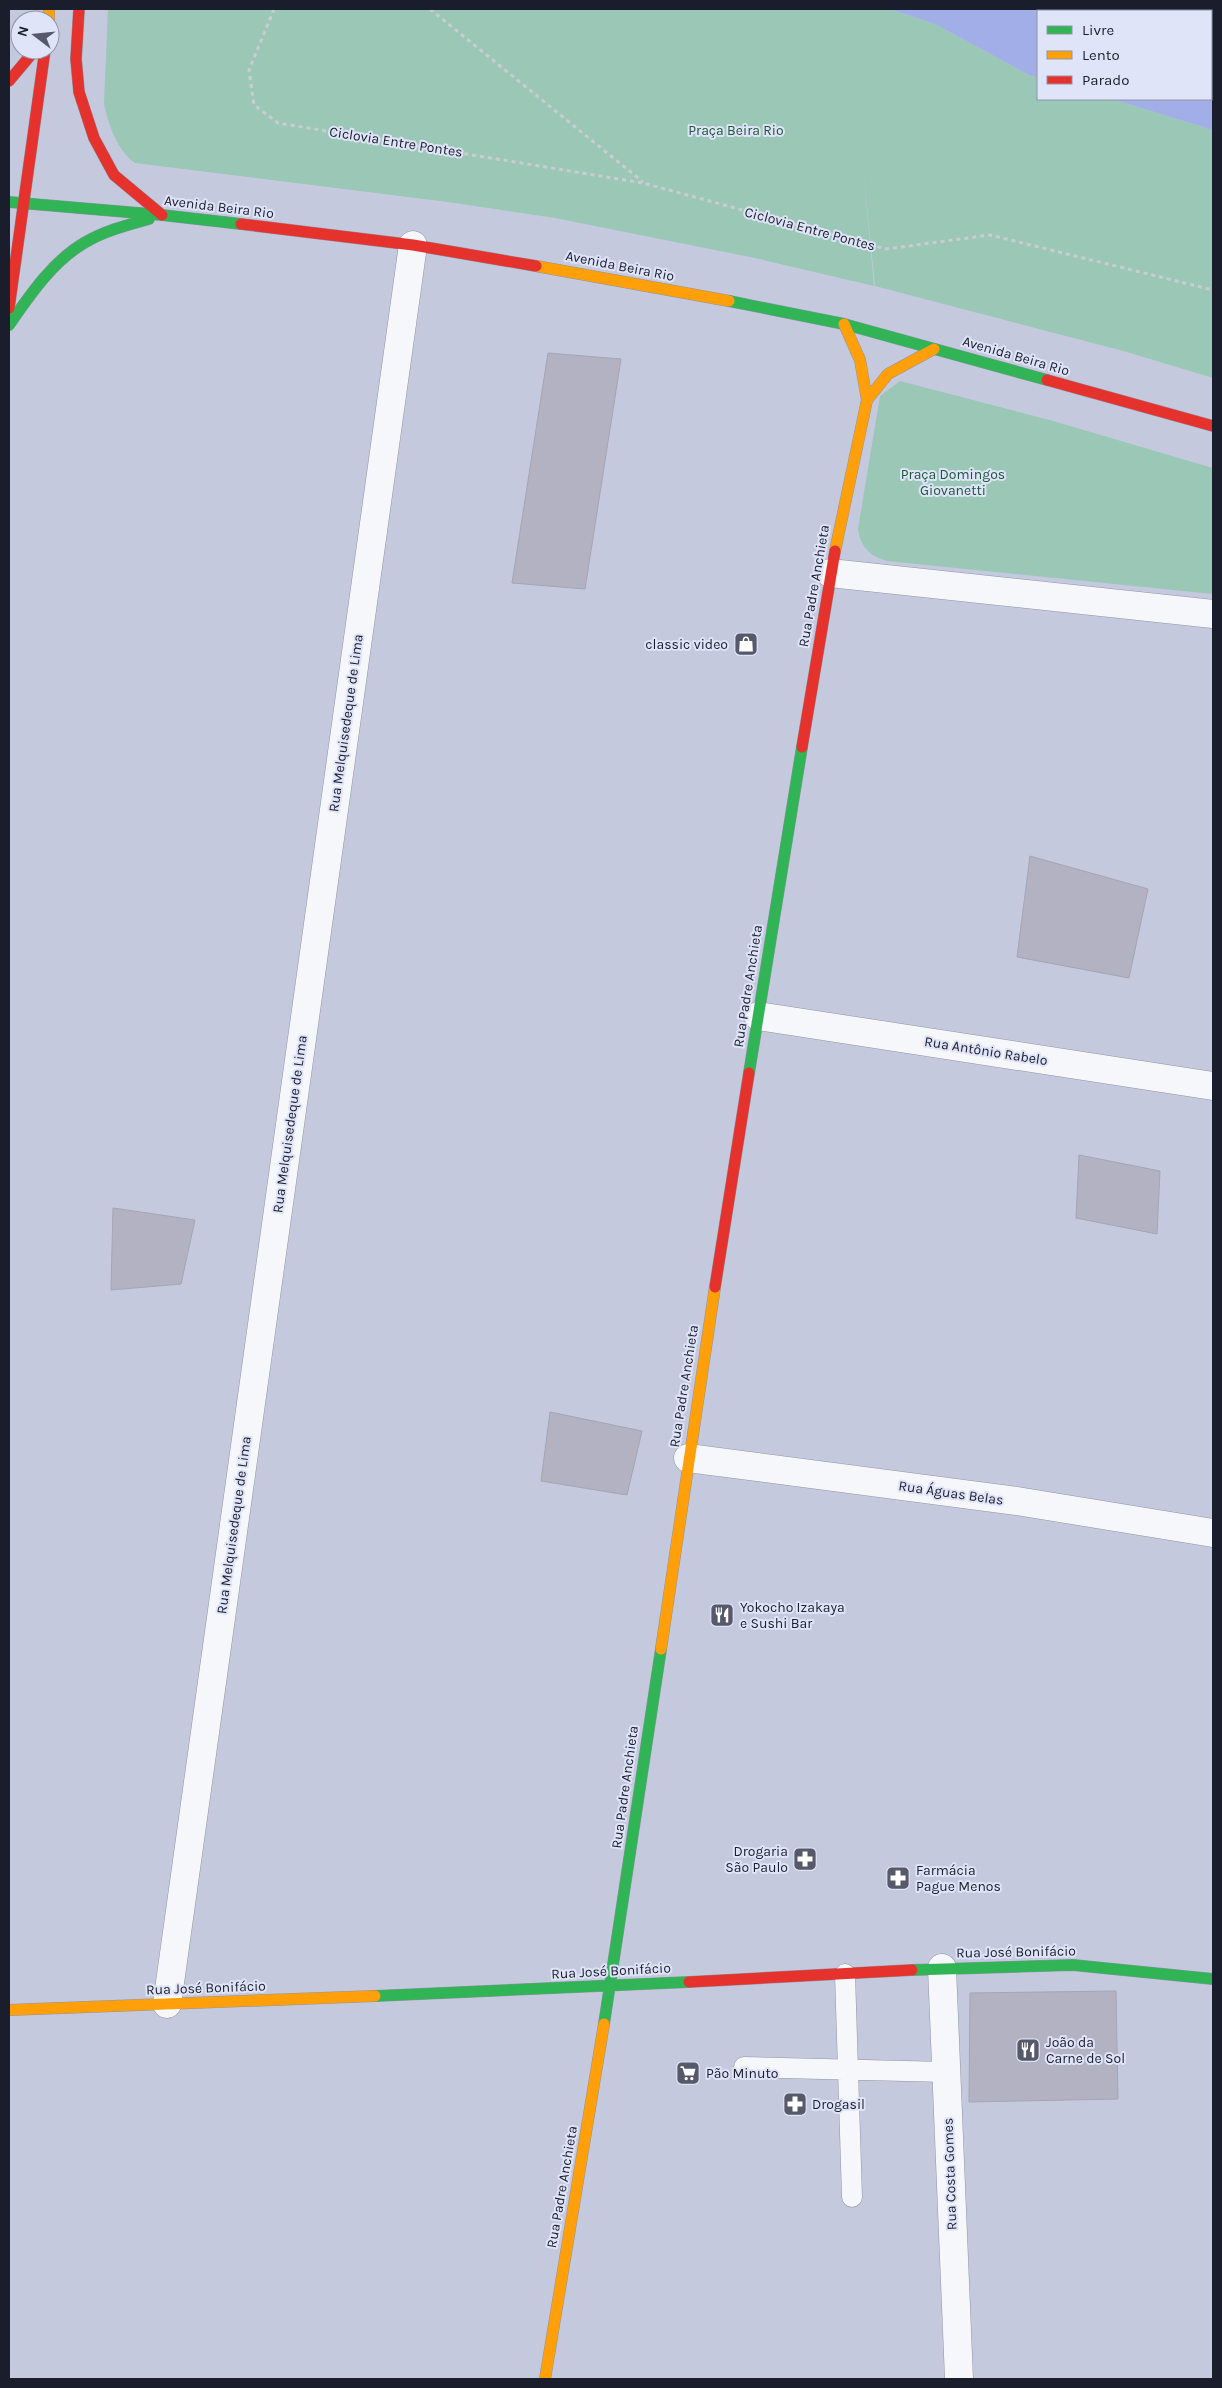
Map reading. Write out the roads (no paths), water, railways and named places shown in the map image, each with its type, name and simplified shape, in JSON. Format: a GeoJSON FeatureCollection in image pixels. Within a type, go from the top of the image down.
{"type":"FeatureCollection","features":[{"type":"Feature","properties":{"kind":"main road"},"geometry":{"type":"LineString","coordinates":[[79,9],[76,58],[79,92],[94,138],[114,175],[162,215]]}},
{"type":"Feature","properties":{"kind":"main road"},"geometry":{"type":"LineString","coordinates":[[9,81],[27,60]]}},
{"type":"Feature","properties":{"kind":"main road"},"geometry":{"type":"LineString","coordinates":[[9,308],[44,60]]}},
{"type":"Feature","properties":{"kind":"main road","name":"Avenida Beira Rio"},"geometry":{"type":"LineString","coordinates":[[9,202],[162,215],[413,245],[622,280],[844,324],[1213,426]]}},
{"type":"Feature","properties":{"kind":"main road"},"geometry":{"type":"LineString","coordinates":[[9,325],[65,256],[96,236],[162,215]]}},
{"type":"Feature","properties":{"kind":"main road","name":"Rua Padre Anchieta"},"geometry":{"type":"LineString","coordinates":[[545,2379],[610,1987],[688,1458],[830,573],[867,400],[860,360],[844,324]]}},
{"type":"Feature","properties":{"kind":"main road","name":"Rua Padre Anchieta"},"geometry":{"type":"LineString","coordinates":[[867,400],[888,374],[934,349]]}},
{"type":"Feature","properties":{"kind":"main road","name":"Rua José Bonifácio"},"geometry":{"type":"LineString","coordinates":[[9,2010],[610,1987],[942,1968],[1073,1965],[1213,1979]]}},
{"type":"Feature","properties":{"kind":"street","name":"Rua Melquisedeque de Lima"},"geometry":{"type":"LineString","coordinates":[[167,2004],[413,245]]}},
{"type":"Feature","properties":{"kind":"street"},"geometry":{"type":"LineString","coordinates":[[830,573],[1213,614]]}},
{"type":"Feature","properties":{"kind":"street","name":"Rua Antônio Rabelo"},"geometry":{"type":"LineString","coordinates":[[758,1016],[1213,1086]]}},
{"type":"Feature","properties":{"kind":"street","name":"Rua Águas Belas"},"geometry":{"type":"LineString","coordinates":[[688,1458],[1017,1502],[1213,1534]]}},
{"type":"Feature","properties":{"kind":"street","name":"Rua Costa Gomes"},"geometry":{"type":"LineString","coordinates":[[942,1968],[959,2379]]}},
{"type":"Feature","properties":{"kind":"lane"},"geometry":{"type":"LineString","coordinates":[[845,1974],[852,2197]]}},
{"type":"Feature","properties":{"kind":"lane"},"geometry":{"type":"LineString","coordinates":[[744,2066],[946,2072]]}},
{"type":"Feature","properties":{"kind":"water"},"geometry":{"type":"Polygon","coordinates":[[[890,9],[1213,9],[1213,130],[1115,100],[1212,100],[1212,10],[1037,10],[1037,78],[935,24],[890,9]]]}},
{"type":"Feature","properties":{"kind":"place","name":"classic video"},"geometry":{"type":"Point","coordinates":[746,644]}},
{"type":"Feature","properties":{"kind":"place","name":"Yokocho Izakaya e Sushi Bar"},"geometry":{"type":"Point","coordinates":[722,1615]}},
{"type":"Feature","properties":{"kind":"place","name":"Drogaria São Paulo"},"geometry":{"type":"Point","coordinates":[805,1859]}},
{"type":"Feature","properties":{"kind":"place","name":"Farmácia Pague Menos"},"geometry":{"type":"Point","coordinates":[898,1878]}},
{"type":"Feature","properties":{"kind":"place","name":"João da Carne de Sol"},"geometry":{"type":"Point","coordinates":[1028,2050]}},
{"type":"Feature","properties":{"kind":"place","name":"Pão Minuto"},"geometry":{"type":"Point","coordinates":[688,2073]}},
{"type":"Feature","properties":{"kind":"place","name":"Drogasil"},"geometry":{"type":"Point","coordinates":[795,2104]}},
{"type":"Feature","properties":{"kind":"park label","name":"Praça Beira Rio"},"geometry":{"type":"Point","coordinates":[736,130]}},
{"type":"Feature","properties":{"kind":"park label","name":"Praça Domingos Giovanetti"},"geometry":{"type":"Point","coordinates":[953,482]}}]}
